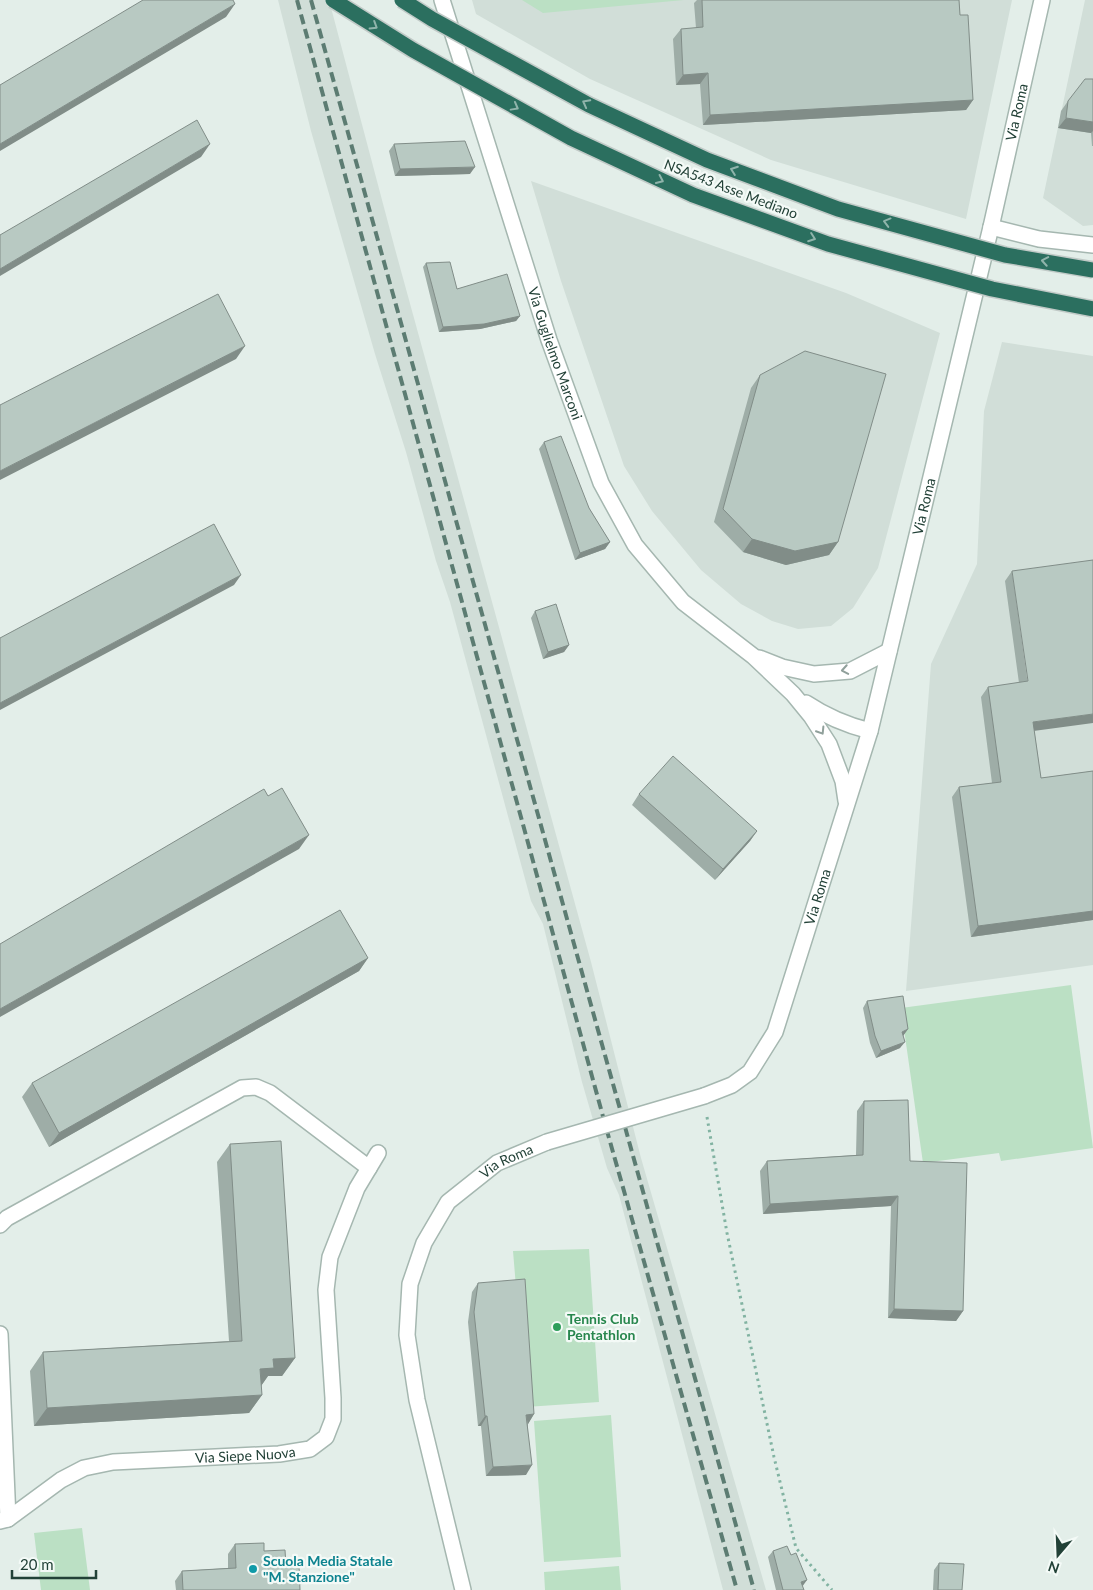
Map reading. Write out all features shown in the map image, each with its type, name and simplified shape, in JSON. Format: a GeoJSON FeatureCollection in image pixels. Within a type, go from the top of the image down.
{"type":"FeatureCollection","features":[{"type":"Feature","properties":{"kind":"highway","name":"NSA543 Asse Mediano"},"geometry":{"type":"LineString","coordinates":[[333,0],[413,50],[571,138],[693,195],[828,244],[992,289],[1093,309]]}},
{"type":"Feature","properties":{"kind":"highway","name":"NSA543 Asse Mediano"},"geometry":{"type":"LineString","coordinates":[[402,0],[432,19],[589,105],[707,160],[848,212],[1005,255],[1093,270]]}},
{"type":"Feature","properties":{"kind":"street","name":"Via Guglielmo Marconi"},"geometry":{"type":"LineString","coordinates":[[442,0],[549,340],[601,484],[635,545],[683,602],[753,656],[793,694],[811,716],[829,744],[843,781],[847,804]]}},
{"type":"Feature","properties":{"kind":"street","name":"Via Roma"},"geometry":{"type":"LineString","coordinates":[[463,1590],[417,1400],[407,1336],[410,1284],[424,1243],[448,1202],[497,1163],[547,1142],[704,1096],[732,1085],[750,1072],[776,1032],[870,730],[991,227],[1042,0]]}},
{"type":"Feature","properties":{"kind":"street"},"geometry":{"type":"LineString","coordinates":[[991,227],[1040,239],[1093,245]]}},
{"type":"Feature","properties":{"kind":"street","name":"Via Guglielmo Marconi"},"geometry":{"type":"LineString","coordinates":[[753,656],[782,667],[814,674],[850,671],[889,651]]}},
{"type":"Feature","properties":{"kind":"street","name":"Via Guglielmo Marconi"},"geometry":{"type":"LineString","coordinates":[[793,694],[824,715],[848,725],[870,730]]}},
{"type":"Feature","properties":{"kind":"street"},"geometry":{"type":"LineString","coordinates":[[0,1225],[7,1218],[242,1088],[256,1087],[270,1093],[369,1168]]}},
{"type":"Feature","properties":{"kind":"street","name":"Via Siepe Nuova"},"geometry":{"type":"LineString","coordinates":[[4,1520],[61,1480],[84,1468],[113,1462],[279,1454],[310,1449],[326,1437],[333,1419],[334,1398],[326,1290],[330,1257],[357,1188],[378,1153]]}},
{"type":"Feature","properties":{"kind":"street"},"geometry":{"type":"LineString","coordinates":[[0,1334],[4,1520]]}},
{"type":"Feature","properties":{"kind":"path"},"geometry":{"type":"LineString","coordinates":[[704,1096],[727,1233],[774,1457],[796,1548],[832,1590]]}},
{"type":"Feature","properties":{"kind":"shaded area"},"geometry":{"type":"Polygon","coordinates":[[[278,0],[329,0],[395,249],[591,962],[641,1158],[766,1590],[723,1590],[619,1195],[607,1168],[582,1082],[543,924],[531,901],[450,602],[436,561],[406,452],[375,354],[311,131],[278,0]]]}},
{"type":"Feature","properties":{"kind":"shaded area"},"geometry":{"type":"Polygon","coordinates":[[[472,0],[1012,0],[966,219],[771,160],[590,79],[476,14],[472,0]]]}},
{"type":"Feature","properties":{"kind":"shaded area"},"geometry":{"type":"Polygon","coordinates":[[[1085,0],[1093,0],[1093,225],[1083,226],[1043,198],[1085,0]]]}},
{"type":"Feature","properties":{"kind":"shaded area"},"geometry":{"type":"Polygon","coordinates":[[[531,181],[846,293],[940,333],[878,568],[853,608],[831,626],[798,629],[772,621],[741,604],[701,570],[652,511],[624,466],[561,281],[531,181]]]}},
{"type":"Feature","properties":{"kind":"shaded area"},"geometry":{"type":"Polygon","coordinates":[[[1002,342],[1093,356],[1093,965],[906,991],[931,664],[977,564],[984,411],[1002,342]]]}},
{"type":"Feature","properties":{"kind":"green space"},"geometry":{"type":"Polygon","coordinates":[[[522,0],[684,0],[543,13],[522,0]]]}},
{"type":"Feature","properties":{"kind":"green space"},"geometry":{"type":"Polygon","coordinates":[[[1071,985],[1093,1148],[1001,1161],[999,1153],[923,1163],[901,1008],[1071,985]]]}},
{"type":"Feature","properties":{"kind":"green space","name":"Tennis Club Pentathlon"},"geometry":{"type":"Polygon","coordinates":[[[589,1249],[599,1402],[526,1407],[513,1251],[589,1249]]]}},
{"type":"Feature","properties":{"kind":"green space"},"geometry":{"type":"Polygon","coordinates":[[[611,1415],[621,1557],[544,1562],[534,1421],[611,1415]]]}},
{"type":"Feature","properties":{"kind":"green space"},"geometry":{"type":"Polygon","coordinates":[[[82,1528],[90,1590],[41,1590],[34,1533],[82,1528]]]}},
{"type":"Feature","properties":{"kind":"green space"},"geometry":{"type":"Polygon","coordinates":[[[619,1566],[621,1590],[545,1590],[544,1572],[619,1566]]]}},
{"type":"Feature","properties":{"kind":"building"},"geometry":{"type":"Polygon","coordinates":[[[143,0],[233,0],[235,4],[0,144],[0,85],[143,0]]]}},
{"type":"Feature","properties":{"kind":"building"},"geometry":{"type":"Polygon","coordinates":[[[702,0],[959,0],[960,15],[968,15],[973,100],[710,115],[708,73],[683,75],[681,29],[703,27],[702,0]]]}},
{"type":"Feature","properties":{"kind":"building"},"geometry":{"type":"Polygon","coordinates":[[[1085,79],[1093,79],[1093,122],[1066,118],[1068,101],[1085,79]]]}},
{"type":"Feature","properties":{"kind":"building"},"geometry":{"type":"Polygon","coordinates":[[[197,120],[210,144],[0,269],[0,235],[197,120]]]}},
{"type":"Feature","properties":{"kind":"building"},"geometry":{"type":"Polygon","coordinates":[[[465,141],[475,167],[400,169],[394,144],[465,141]]]}},
{"type":"Feature","properties":{"kind":"building"},"geometry":{"type":"Polygon","coordinates":[[[450,262],[457,289],[507,274],[520,316],[484,324],[443,327],[426,263],[450,262]]]}},
{"type":"Feature","properties":{"kind":"building"},"geometry":{"type":"Polygon","coordinates":[[[218,294],[245,346],[0,471],[0,405],[218,294]]]}},
{"type":"Feature","properties":{"kind":"building"},"geometry":{"type":"Polygon","coordinates":[[[805,351],[886,374],[838,542],[795,551],[752,539],[723,509],[760,375],[805,351]]]}},
{"type":"Feature","properties":{"kind":"building"},"geometry":{"type":"Polygon","coordinates":[[[561,436],[589,508],[610,542],[580,553],[544,442],[561,436]]]}},
{"type":"Feature","properties":{"kind":"building"},"geometry":{"type":"Polygon","coordinates":[[[214,524],[241,575],[0,703],[0,638],[214,524]]]}},
{"type":"Feature","properties":{"kind":"building"},"geometry":{"type":"Polygon","coordinates":[[[1093,560],[1093,714],[1033,722],[1041,778],[1093,771],[1093,911],[978,926],[959,787],[1001,782],[988,687],[1028,681],[1012,571],[1093,560]]]}},
{"type":"Feature","properties":{"kind":"building"},"geometry":{"type":"Polygon","coordinates":[[[556,604],[569,645],[548,652],[535,611],[556,604]]]}},
{"type":"Feature","properties":{"kind":"building"},"geometry":{"type":"Polygon","coordinates":[[[673,756],[757,831],[723,869],[639,794],[673,756]]]}},
{"type":"Feature","properties":{"kind":"building"},"geometry":{"type":"Polygon","coordinates":[[[282,788],[309,835],[0,1009],[0,944],[264,789],[268,796],[282,788]]]}},
{"type":"Feature","properties":{"kind":"building"},"geometry":{"type":"Polygon","coordinates":[[[340,910],[368,958],[59,1133],[32,1083],[340,910]]]}},
{"type":"Feature","properties":{"kind":"building"},"geometry":{"type":"Polygon","coordinates":[[[903,996],[908,1029],[902,1032],[905,1042],[881,1051],[875,1036],[867,1001],[903,996]]]}},
{"type":"Feature","properties":{"kind":"building"},"geometry":{"type":"Polygon","coordinates":[[[908,1100],[910,1161],[967,1163],[963,1311],[894,1309],[898,1196],[770,1204],[767,1161],[863,1155],[864,1101],[908,1100]]]}},
{"type":"Feature","properties":{"kind":"building"},"geometry":{"type":"Polygon","coordinates":[[[281,1141],[295,1358],[273,1359],[274,1368],[260,1369],[262,1395],[47,1408],[43,1352],[242,1341],[230,1144],[281,1141]]]}},
{"type":"Feature","properties":{"kind":"building"},"geometry":{"type":"Polygon","coordinates":[[[525,1279],[534,1414],[526,1415],[532,1465],[493,1467],[487,1416],[485,1416],[474,1312],[478,1283],[525,1279]]]}},
{"type":"Feature","properties":{"kind":"building","name":"Scuola Media Statale \"M. Stanzione\""},"geometry":{"type":"Polygon","coordinates":[[[264,1543],[264,1551],[285,1550],[286,1566],[299,1566],[300,1590],[183,1590],[182,1571],[236,1568],[235,1544],[264,1543]]]}},
{"type":"Feature","properties":{"kind":"building"},"geometry":{"type":"Polygon","coordinates":[[[787,1546],[791,1555],[796,1553],[807,1580],[801,1582],[804,1590],[783,1590],[773,1551],[787,1546]]]}},
{"type":"Feature","properties":{"kind":"building"},"geometry":{"type":"Polygon","coordinates":[[[939,1563],[964,1564],[962,1590],[938,1590],[939,1563]]]}},
{"type":"Feature","properties":{"kind":"railway"},"geometry":{"type":"LineString","coordinates":[[297,0],[607,1131],[737,1590]]}},
{"type":"Feature","properties":{"kind":"railway"},"geometry":{"type":"LineString","coordinates":[[311,0],[754,1590]]}},
{"type":"Feature","properties":{"kind":"place","name":"Tennis Club Pentathlon"},"geometry":{"type":"Point","coordinates":[557,1327]}},
{"type":"Feature","properties":{"kind":"place","name":"Scuola Media Statale \"M. Stanzione\""},"geometry":{"type":"Point","coordinates":[253,1569]}}]}
